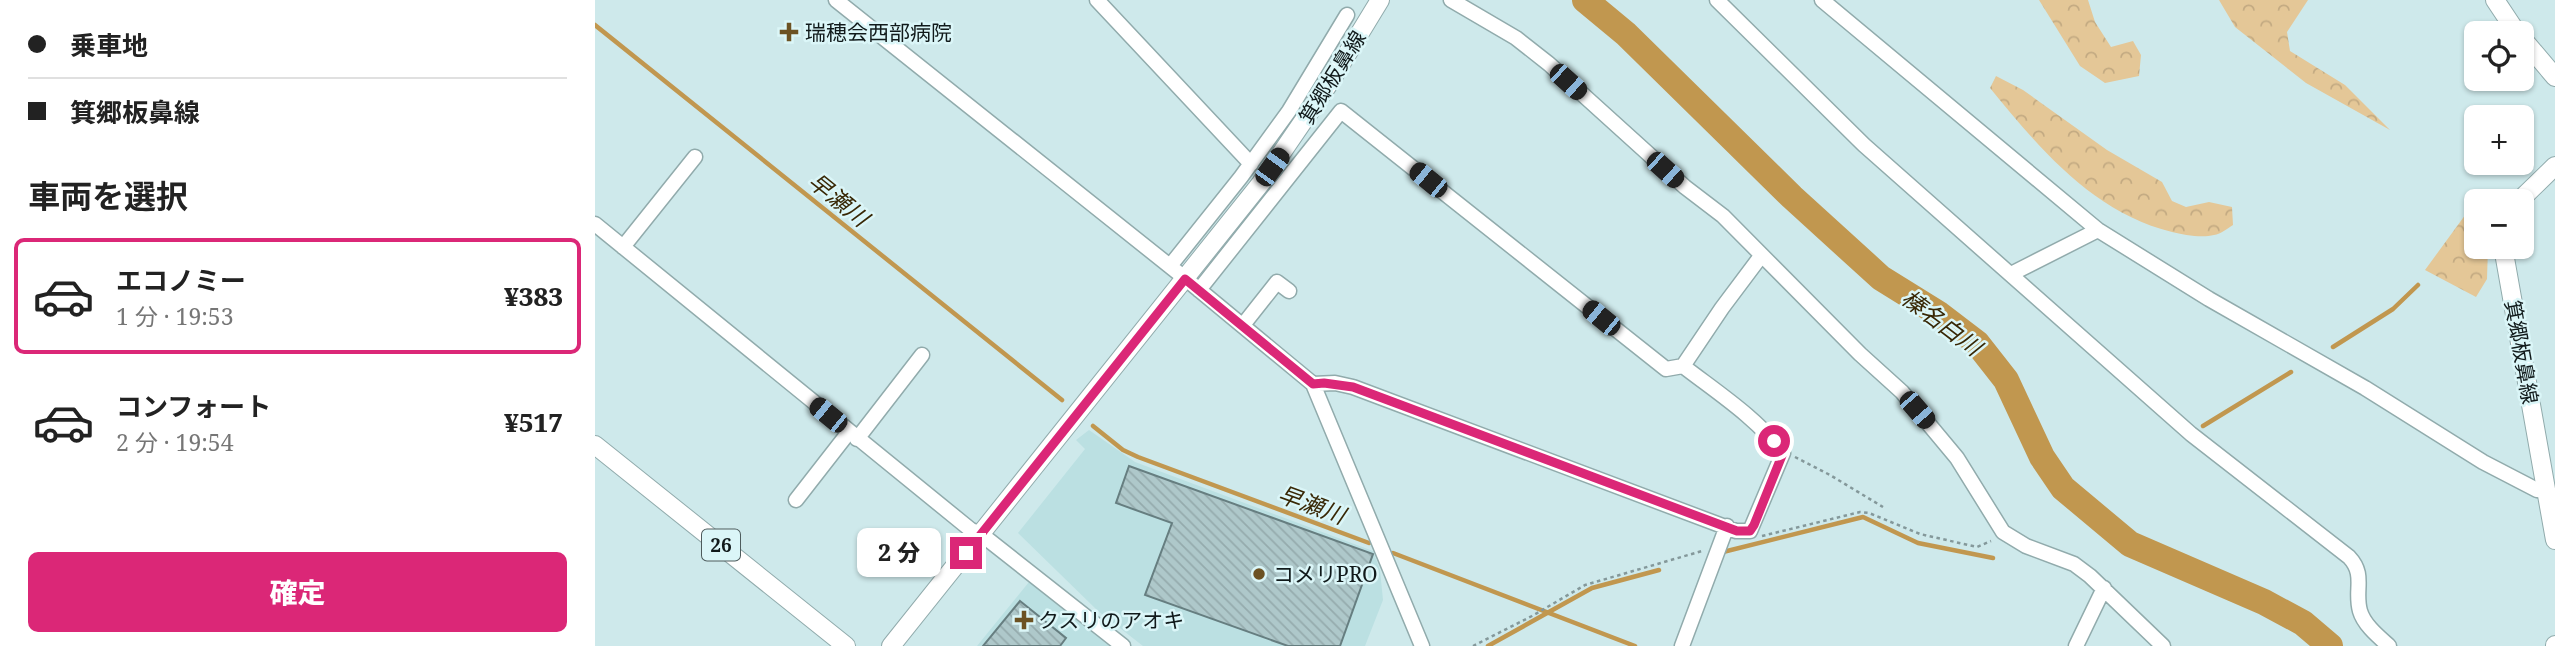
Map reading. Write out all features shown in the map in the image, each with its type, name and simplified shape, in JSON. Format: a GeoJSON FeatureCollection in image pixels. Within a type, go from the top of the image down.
{"type":"FeatureCollection","features":[{"type":"Feature","properties":{"kind":"main road","name":"箕郷板鼻線"},"geometry":{"type":"LineString","coordinates":[[891,646],[981,534],[1192,285],[1295,135],[1380,0]]}},
{"type":"Feature","properties":{"kind":"main road"},"geometry":{"type":"LineString","coordinates":[[2495,0],[2509,21]]}},
{"type":"Feature","properties":{"kind":"main road"},"geometry":{"type":"LineString","coordinates":[[2534,52],[2555,77]]}},
{"type":"Feature","properties":{"kind":"main road"},"geometry":{"type":"LineString","coordinates":[[2532,189],[2555,167]]}},
{"type":"Feature","properties":{"kind":"main road","name":"箕郷板鼻線"},"geometry":{"type":"LineString","coordinates":[[2505,259],[2555,539]]}},
{"type":"Feature","properties":{"kind":"main road","name":"26"},"geometry":{"type":"LineString","coordinates":[[595,445],[846,646]]}},
{"type":"Feature","properties":{"kind":"street"},"geometry":{"type":"LineString","coordinates":[[836,0],[1170,266],[1313,384],[1422,646]]}},
{"type":"Feature","properties":{"kind":"street"},"geometry":{"type":"LineString","coordinates":[[1097,0],[1251,164]]}},
{"type":"Feature","properties":{"kind":"street"},"geometry":{"type":"LineString","coordinates":[[1451,0],[1515,38],[1549,64],[1685,187],[1723,216],[1902,392],[1957,458],[2003,532],[2026,546],[2074,564],[2104,588],[2163,646]]}},
{"type":"Feature","properties":{"kind":"street"},"geometry":{"type":"LineString","coordinates":[[1717,0],[1864,145],[2191,434],[2349,556],[2359,575],[2361,614],[2389,646]]}},
{"type":"Feature","properties":{"kind":"street"},"geometry":{"type":"LineString","coordinates":[[1822,0],[2098,230],[2209,299],[2365,388],[2483,462],[2537,490],[2547,491]]}},
{"type":"Feature","properties":{"kind":"street"},"geometry":{"type":"LineString","coordinates":[[1170,266],[1251,164],[1302,90],[1347,15]]}},
{"type":"Feature","properties":{"kind":"street"},"geometry":{"type":"LineString","coordinates":[[1192,285],[1341,111],[1666,369],[1683,366],[1761,256]]}},
{"type":"Feature","properties":{"kind":"street"},"geometry":{"type":"LineString","coordinates":[[623,247],[695,157]]}},
{"type":"Feature","properties":{"kind":"street"},"geometry":{"type":"LineString","coordinates":[[595,225],[853,436],[1123,646]]}},
{"type":"Feature","properties":{"kind":"street"},"geometry":{"type":"LineString","coordinates":[[2011,274],[2098,230]]}},
{"type":"Feature","properties":{"kind":"street"},"geometry":{"type":"LineString","coordinates":[[1243,325],[1277,282],[1289,291]]}},
{"type":"Feature","properties":{"kind":"street"},"geometry":{"type":"LineString","coordinates":[[796,500],[922,355]]}},
{"type":"Feature","properties":{"kind":"street"},"geometry":{"type":"LineString","coordinates":[[1313,384],[1353,387],[1732,529],[1750,531],[1783,453],[1744,412],[1683,366]]}},
{"type":"Feature","properties":{"kind":"street"},"geometry":{"type":"LineString","coordinates":[[1682,646],[1732,529]]}},
{"type":"Feature","properties":{"kind":"street"},"geometry":{"type":"LineString","coordinates":[[2076,646],[2104,588]]}},
{"type":"Feature","properties":{"kind":"path"},"geometry":{"type":"LineString","coordinates":[[1783,453],[1830,475],[1883,507]]}},
{"type":"Feature","properties":{"kind":"path"},"geometry":{"type":"LineString","coordinates":[[1760,537],[1860,512],[1920,534],[1976,547],[1994,538]]}},
{"type":"Feature","properties":{"kind":"path"},"geometry":{"type":"LineString","coordinates":[[1473,646],[1551,606],[1585,585],[1711,548]]}},
{"type":"Feature","properties":{"kind":"shaded area"},"geometry":{"type":"Polygon","coordinates":[[[1089,430],[1135,462],[1373,551],[1380,570],[1383,600],[1365,646],[1143,646],[1098,611],[1018,533],[1085,449],[1076,440],[1089,430]]]}},
{"type":"Feature","properties":{"kind":"shaded area"},"geometry":{"type":"Polygon","coordinates":[[[1029,582],[1109,646],[977,646],[1029,582]]]}},
{"type":"Feature","properties":{"kind":"green space"},"geometry":{"type":"Polygon","coordinates":[[[2039,0],[2088,0],[2095,22],[2111,47],[2133,41],[2141,55],[2139,76],[2105,83],[2080,66],[2039,0]]]}},
{"type":"Feature","properties":{"kind":"green space"},"geometry":{"type":"Polygon","coordinates":[[[2219,0],[2308,0],[2287,32],[2290,51],[2345,85],[2390,130],[2306,83],[2235,27],[2219,0]]]}},
{"type":"Feature","properties":{"kind":"green space"},"geometry":{"type":"Polygon","coordinates":[[[1996,76],[2023,90],[2107,150],[2162,182],[2172,201],[2186,207],[2209,202],[2232,207],[2233,225],[2214,235],[2187,235],[2144,223],[2117,210],[2070,175],[2028,133],[1990,88],[1996,76]]]}},
{"type":"Feature","properties":{"kind":"green space"},"geometry":{"type":"Polygon","coordinates":[[[2464,217],[2464,259],[2488,259],[2487,279],[2476,297],[2425,270],[2464,217]]]}},
{"type":"Feature","properties":{"kind":"building","name":"コメリPRO"},"geometry":{"type":"Polygon","coordinates":[[[1129,466],[1373,554],[1340,646],[1288,646],[1145,595],[1172,523],[1116,503],[1129,466]]]}},
{"type":"Feature","properties":{"kind":"building","name":"クスリのアオキ"},"geometry":{"type":"Polygon","coordinates":[[[1020,601],[1066,638],[1060,646],[983,646],[1020,601]]]}},
{"type":"Feature","properties":{"kind":"waterway","name":"榛名白川"},"geometry":{"type":"LineString","coordinates":[[1585,0],[1626,34],[1792,197],[1881,278],[1939,314],[1977,343],[2006,380],[2042,457],[2063,488],[2130,544],[2264,602],[2303,623],[2330,646]]}},
{"type":"Feature","properties":{"kind":"waterway","name":"早瀬川"},"geometry":{"type":"LineString","coordinates":[[595,25],[1062,400]]}},
{"type":"Feature","properties":{"kind":"waterway"},"geometry":{"type":"LineString","coordinates":[[2333,347],[2393,309],[2418,285]]}},
{"type":"Feature","properties":{"kind":"waterway"},"geometry":{"type":"LineString","coordinates":[[2203,426],[2291,372]]}},
{"type":"Feature","properties":{"kind":"waterway","name":"早瀬川"},"geometry":{"type":"LineString","coordinates":[[1093,426],[1123,450],[1138,457],[1369,543]]}},
{"type":"Feature","properties":{"kind":"waterway"},"geometry":{"type":"LineString","coordinates":[[1723,552],[1863,517],[1918,543],[1993,558]]}},
{"type":"Feature","properties":{"kind":"waterway","name":"早瀬川"},"geometry":{"type":"LineString","coordinates":[[1393,553],[1635,646]]}},
{"type":"Feature","properties":{"kind":"waterway"},"geometry":{"type":"LineString","coordinates":[[1488,646],[1592,588],[1659,570]]}},
{"type":"Feature","properties":{"kind":"place","name":"瑞穂会西部病院"},"geometry":{"type":"Point","coordinates":[789,32]}},
{"type":"Feature","properties":{"kind":"place","name":"コメリPRO"},"geometry":{"type":"Point","coordinates":[1259,574]}},
{"type":"Feature","properties":{"kind":"place","name":"クスリのアオキ"},"geometry":{"type":"Point","coordinates":[1024,620]}},
{"type":"Feature","properties":{"kind":"route"},"geometry":{"type":"LineString","coordinates":[[966,553],[1185,279],[1313,384],[1335,383],[1353,387],[1737,531],[1750,531],[1754,525],[1783,453],[1774,441]]}}]}
